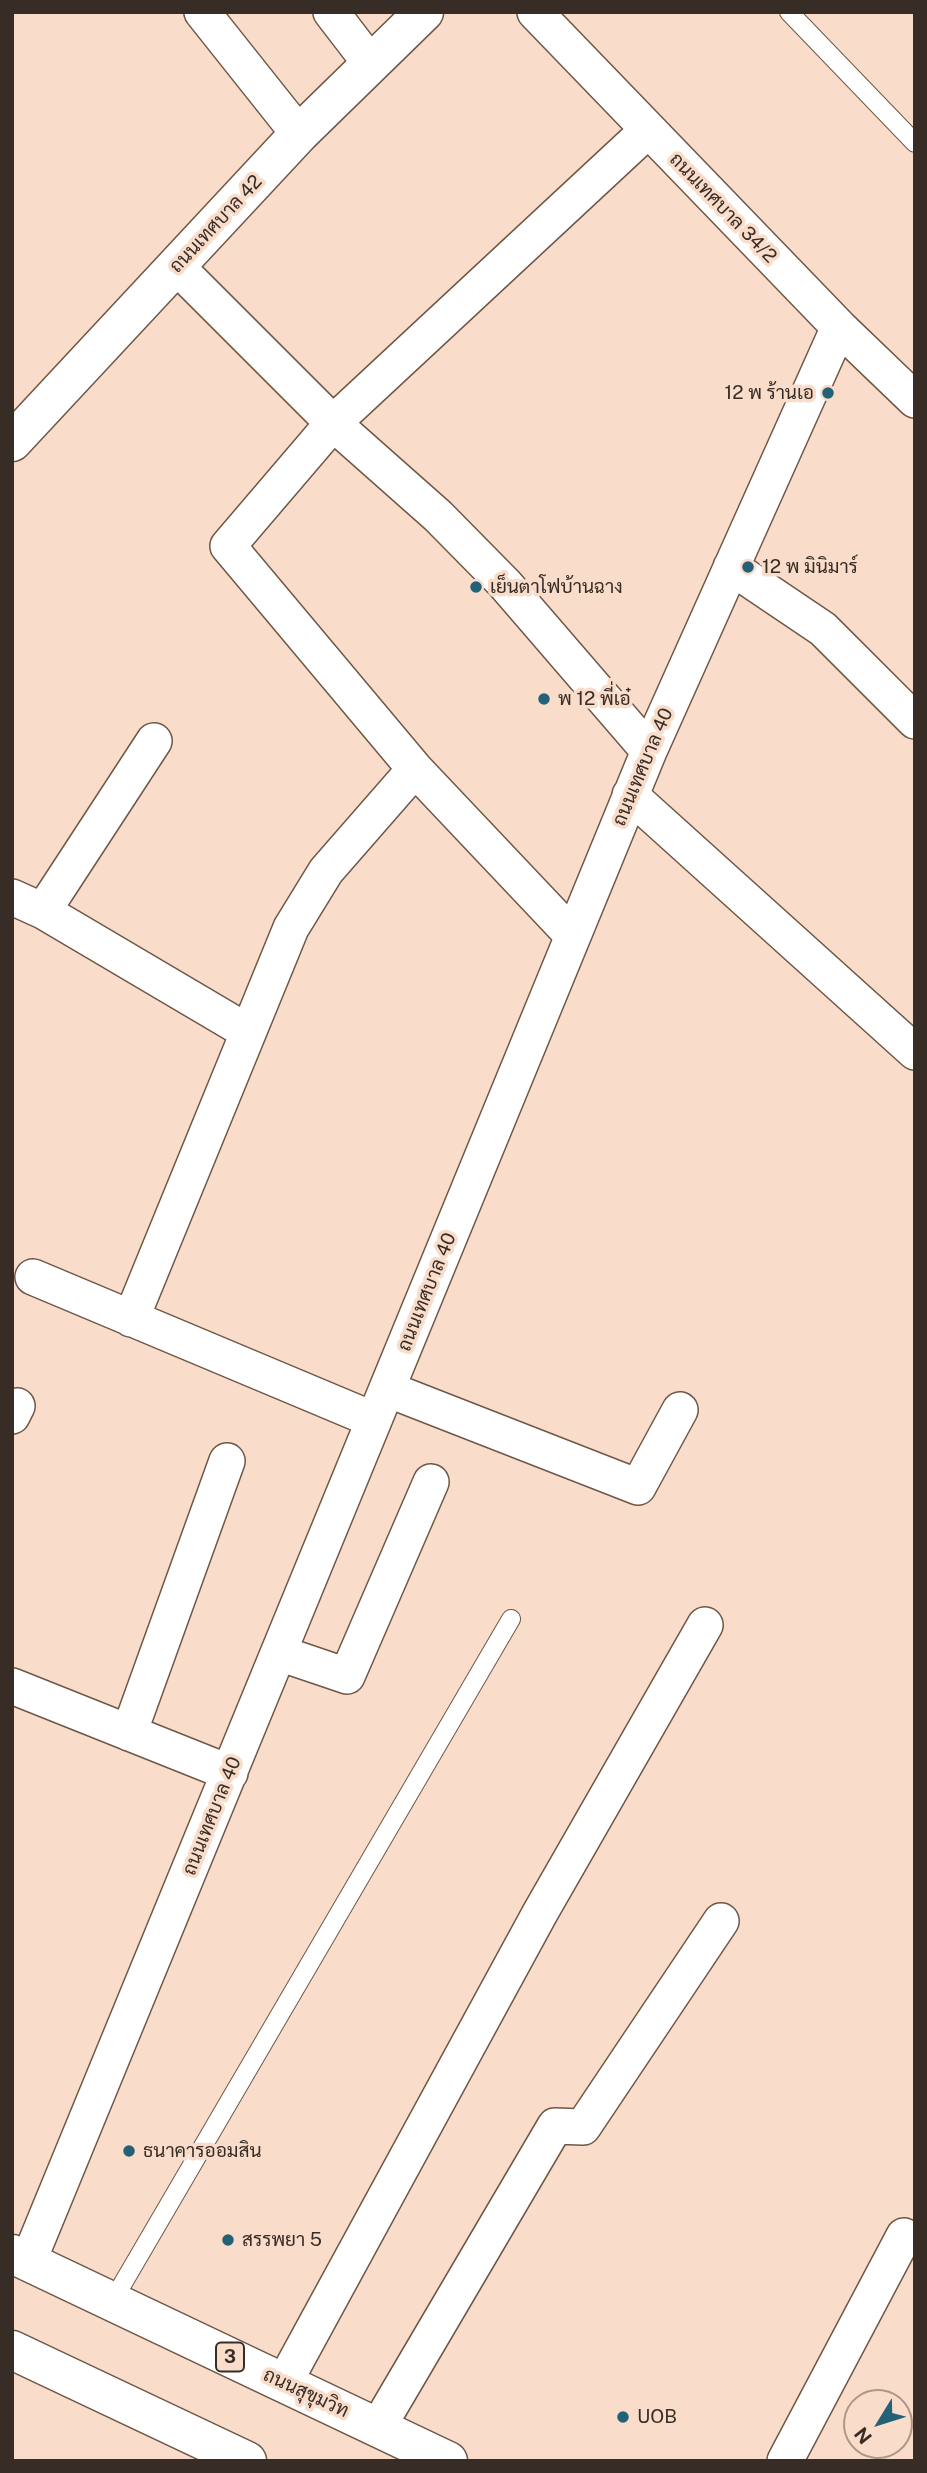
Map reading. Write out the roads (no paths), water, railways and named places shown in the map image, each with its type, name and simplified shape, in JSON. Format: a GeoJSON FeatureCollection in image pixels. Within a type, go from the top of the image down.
{"type":"FeatureCollection","features":[{"type":"Feature","properties":{"kind":"main road","name":"ถนนเทศบาล 42"},"geometry":{"type":"LineString","coordinates":[[12,442],[299,134],[424,12]]}},
{"type":"Feature","properties":{"kind":"main road","name":"ถนนสุขุมวิท"},"geometry":{"type":"LineString","coordinates":[[20,2258],[448,2461]]}},
{"type":"Feature","properties":{"kind":"main road"},"geometry":{"type":"LineString","coordinates":[[12,2350],[247,2461]]}},
{"type":"Feature","properties":{"kind":"street"},"geometry":{"type":"LineString","coordinates":[[202,12],[299,134]]}},
{"type":"Feature","properties":{"kind":"street"},"geometry":{"type":"LineString","coordinates":[[331,12],[371,64]]}},
{"type":"Feature","properties":{"kind":"street","name":"ถนนเทศบาล 34/2"},"geometry":{"type":"LineString","coordinates":[[535,12],[839,327],[915,400]]}},
{"type":"Feature","properties":{"kind":"street"},"geometry":{"type":"LineString","coordinates":[[573,936],[415,768],[228,546],[333,423],[649,130]]}},
{"type":"Feature","properties":{"kind":"street"},"geometry":{"type":"LineString","coordinates":[[177,267],[333,423],[438,516],[505,584],[649,751]]}},
{"type":"Feature","properties":{"kind":"street","name":"ถนนเทศบาล 40"},"geometry":{"type":"LineString","coordinates":[[20,2258],[230,1773],[649,751],[839,327]]}},
{"type":"Feature","properties":{"kind":"street"},"geometry":{"type":"LineString","coordinates":[[731,567],[823,629],[915,721]]}},
{"type":"Feature","properties":{"kind":"street"},"geometry":{"type":"LineString","coordinates":[[153,741],[21,902],[248,1032]]}},
{"type":"Feature","properties":{"kind":"street"},"geometry":{"type":"LineString","coordinates":[[131,1319],[291,928],[326,871],[415,768]]}},
{"type":"Feature","properties":{"kind":"street"},"geometry":{"type":"LineString","coordinates":[[631,796],[915,1052]]}},
{"type":"Feature","properties":{"kind":"street"},"geometry":{"type":"LineString","coordinates":[[33,1277],[131,1319],[638,1487],[680,1410]]}},
{"type":"Feature","properties":{"kind":"street"},"geometry":{"type":"LineString","coordinates":[[129,1733],[227,1461]]}},
{"type":"Feature","properties":{"kind":"street"},"geometry":{"type":"LineString","coordinates":[[279,1653],[347,1676],[431,1482]]}},
{"type":"Feature","properties":{"kind":"street"},"geometry":{"type":"LineString","coordinates":[[284,2383],[540,1913],[705,1625]]}},
{"type":"Feature","properties":{"kind":"street"},"geometry":{"type":"LineString","coordinates":[[12,1686],[230,1773]]}},
{"type":"Feature","properties":{"kind":"street"},"geometry":{"type":"LineString","coordinates":[[378,2427],[555,2126],[583,2127],[721,1921]]}},
{"type":"Feature","properties":{"kind":"street"},"geometry":{"type":"LineString","coordinates":[[785,2461],[904,2236]]}},
{"type":"Feature","properties":{"kind":"lane"},"geometry":{"type":"LineString","coordinates":[[789,12],[915,143]]}},
{"type":"Feature","properties":{"kind":"lane"},"geometry":{"type":"LineString","coordinates":[[112,2302],[511,1619]]}},
{"type":"Feature","properties":{"kind":"place","name":"12 พ ร้านเอ"},"geometry":{"type":"Point","coordinates":[828,393]}},
{"type":"Feature","properties":{"kind":"place","name":"12 พ มินิมาร์"},"geometry":{"type":"Point","coordinates":[748,567]}},
{"type":"Feature","properties":{"kind":"place","name":"เย็นตาโฟบ้านฉาง"},"geometry":{"type":"Point","coordinates":[476,587]}},
{"type":"Feature","properties":{"kind":"place","name":"พ 12 พี่เอ๋"},"geometry":{"type":"Point","coordinates":[544,699]}},
{"type":"Feature","properties":{"kind":"place","name":"ธนาคารออมสิน"},"geometry":{"type":"Point","coordinates":[129,2151]}},
{"type":"Feature","properties":{"kind":"place","name":"สรรพยา 5"},"geometry":{"type":"Point","coordinates":[228,2240]}},
{"type":"Feature","properties":{"kind":"place","name":"UOB"},"geometry":{"type":"Point","coordinates":[623,2417]}}]}
